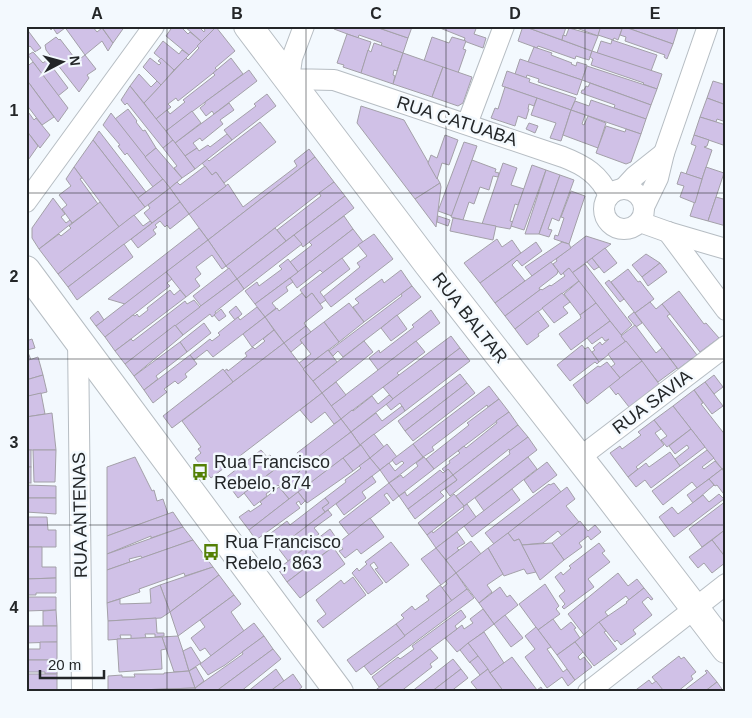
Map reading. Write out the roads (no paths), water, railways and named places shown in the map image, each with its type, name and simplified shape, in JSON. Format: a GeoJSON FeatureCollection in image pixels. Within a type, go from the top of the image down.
{"type":"FeatureCollection","features":[{"type":"Feature","properties":{"kind":"street"},"geometry":{"type":"LineString","coordinates":[[26,202],[154,26]]}},
{"type":"Feature","properties":{"kind":"street","name":"RUA BALTAR"},"geometry":{"type":"LineString","coordinates":[[248,26],[428,264],[726,650]]}},
{"type":"Feature","properties":{"kind":"street"},"geometry":{"type":"LineString","coordinates":[[289,79],[292,58],[304,26]]}},
{"type":"Feature","properties":{"kind":"street"},"geometry":{"type":"LineString","coordinates":[[466,124],[504,26]]}},
{"type":"Feature","properties":{"kind":"street"},"geometry":{"type":"LineString","coordinates":[[664,153],[606,203],[605,211],[607,218],[612,224],[626,229],[642,215],[654,189],[664,153],[708,26]]}},
{"type":"Feature","properties":{"kind":"street","name":"RUA CATUABA"},"geometry":{"type":"LineString","coordinates":[[289,79],[334,80],[580,163],[616,193]]}},
{"type":"Feature","properties":{"kind":"street"},"geometry":{"type":"LineString","coordinates":[[616,193],[634,192],[642,202],[642,215]]}},
{"type":"Feature","properties":{"kind":"street"},"geometry":{"type":"LineString","coordinates":[[642,215],[668,232],[726,249]]}},
{"type":"Feature","properties":{"kind":"street"},"geometry":{"type":"LineString","coordinates":[[668,232],[726,310]]}},
{"type":"Feature","properties":{"kind":"street"},"geometry":{"type":"LineString","coordinates":[[26,270],[339,692]]}},
{"type":"Feature","properties":{"kind":"street","name":"RUA ANTENAS"},"geometry":{"type":"LineString","coordinates":[[78,338],[82,692]]}},
{"type":"Feature","properties":{"kind":"street","name":"RUA SAVIA"},"geometry":{"type":"LineString","coordinates":[[579,458],[726,346]]}},
{"type":"Feature","properties":{"kind":"street"},"geometry":{"type":"LineString","coordinates":[[588,692],[726,584]]}},
{"type":"Feature","properties":{"kind":"place","name":"Rua Francisco Rebelo, 874"},"geometry":{"type":"Point","coordinates":[200,472]}},
{"type":"Feature","properties":{"kind":"place","name":"Rua Francisco Rebelo, 863"},"geometry":{"type":"Point","coordinates":[211,552]}}]}
